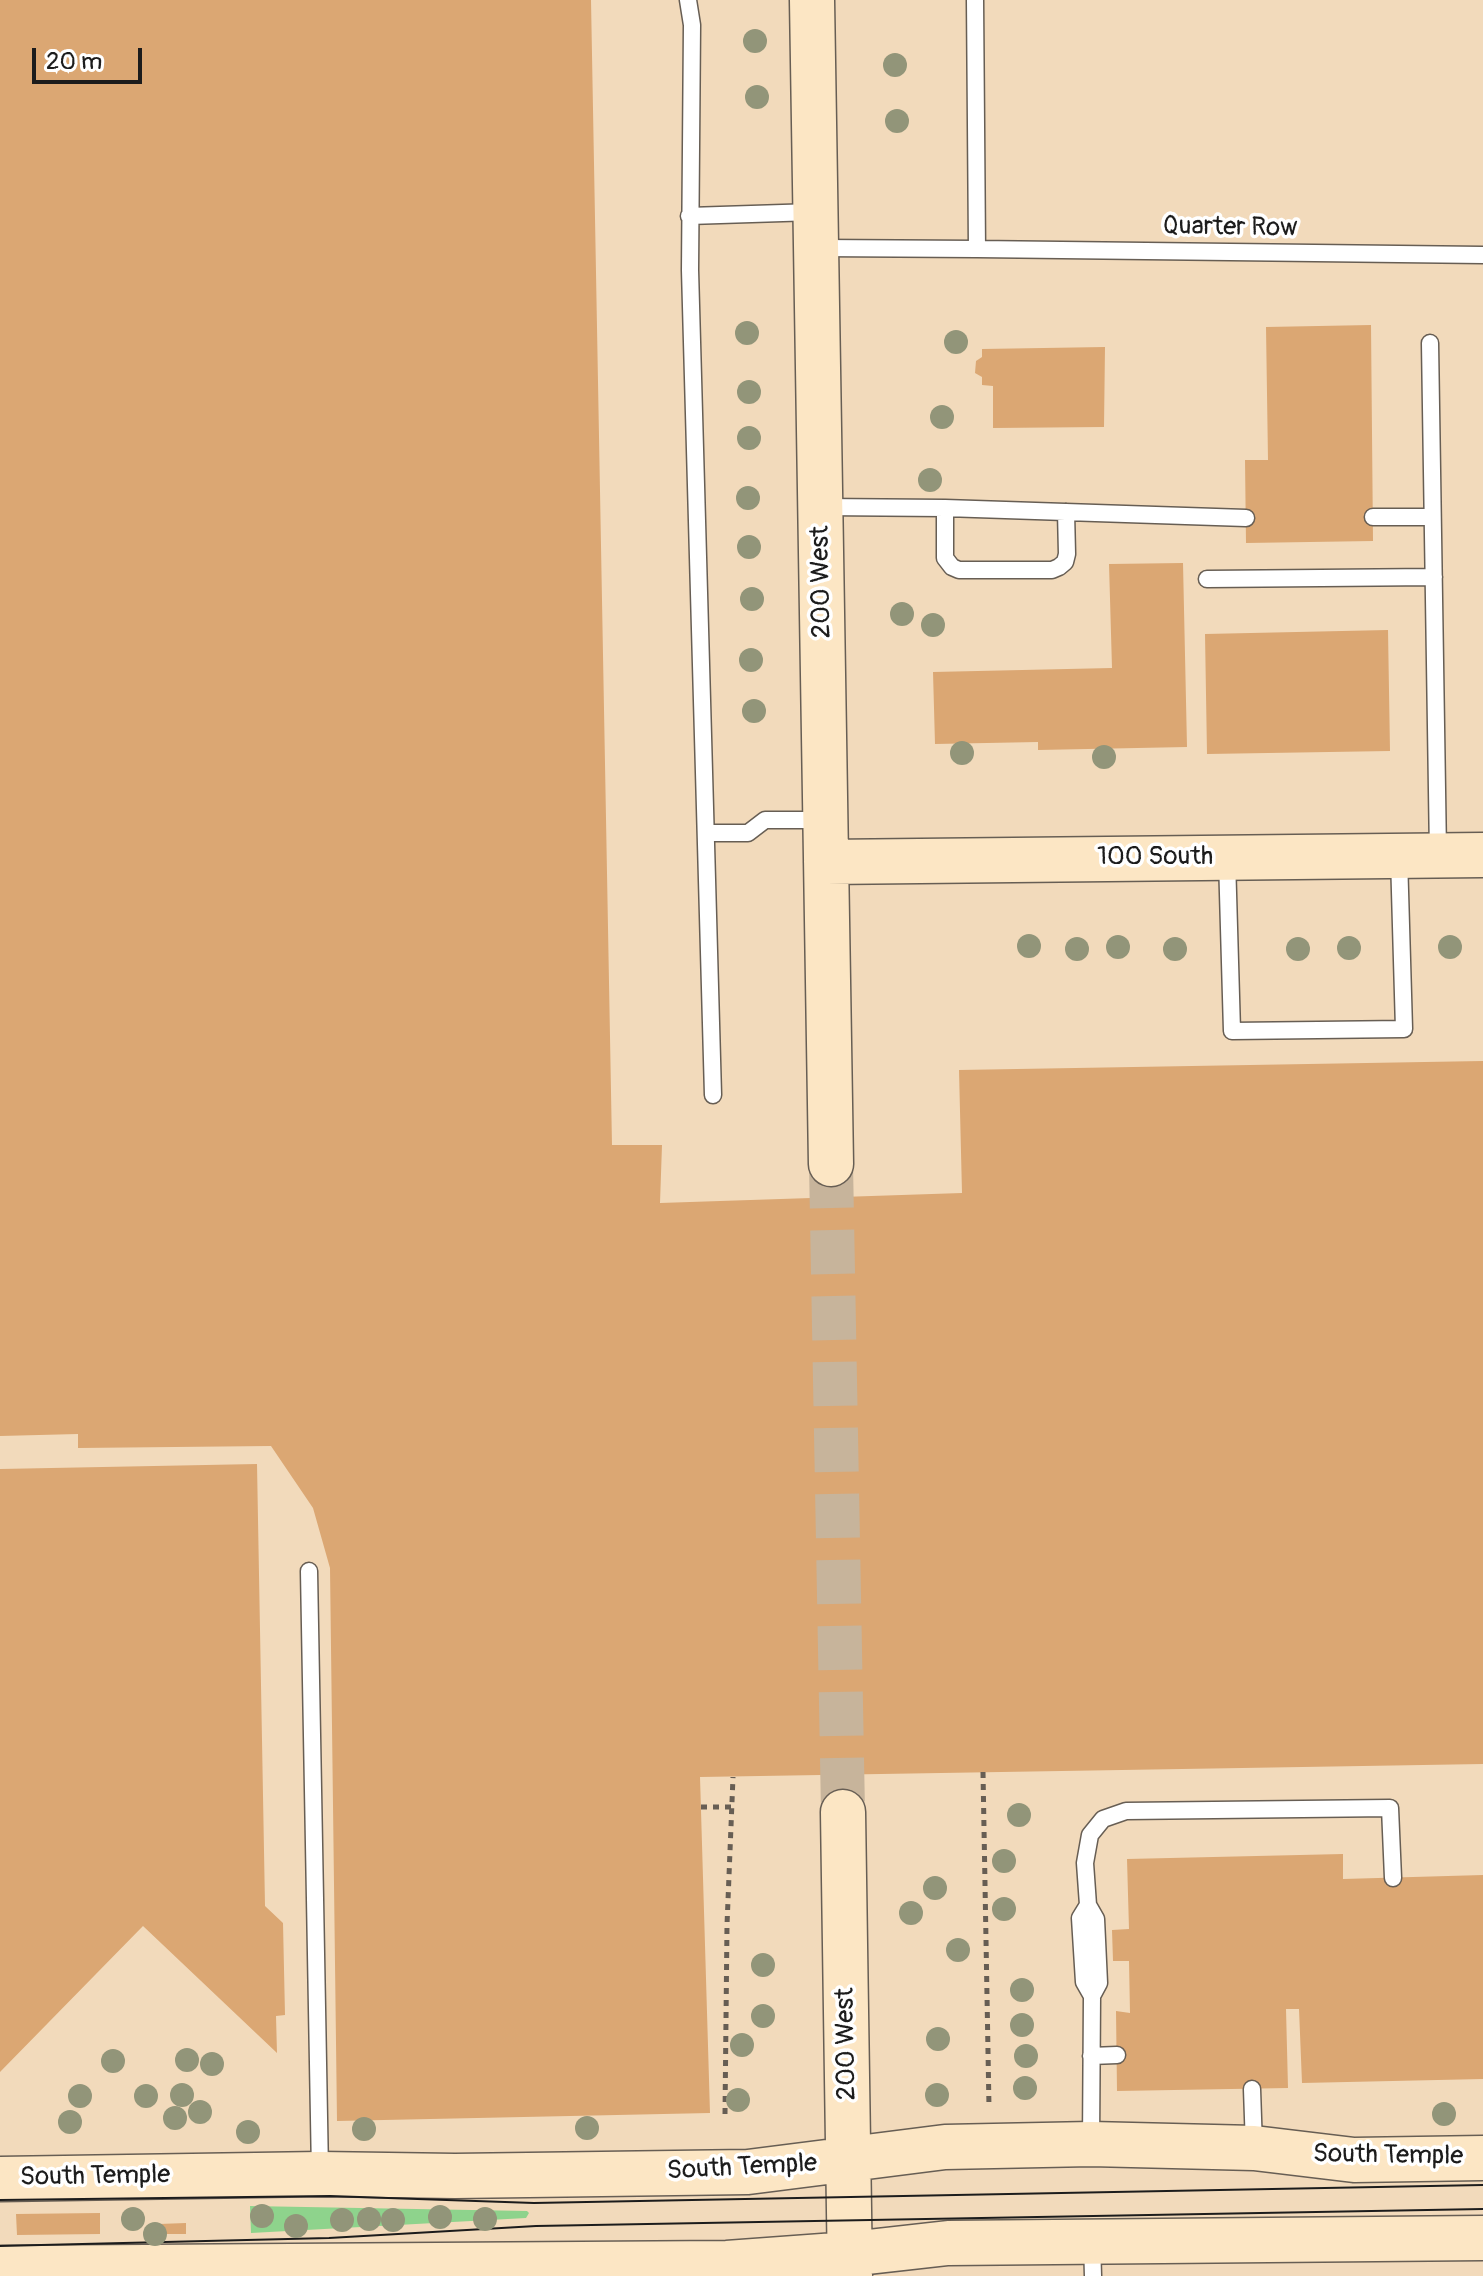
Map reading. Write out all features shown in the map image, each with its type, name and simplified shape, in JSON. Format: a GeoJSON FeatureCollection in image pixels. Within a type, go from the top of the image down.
{"type":"FeatureCollection","features":[{"type":"Feature","properties":{"kind":"street","name":"200 West"},"geometry":{"type":"LineString","coordinates":[[812,0],[831,1164]]}},
{"type":"Feature","properties":{"kind":"street","name":"100 South"},"geometry":{"type":"LineString","coordinates":[[826,841],[1227,857],[1483,855]]}},
{"type":"Feature","properties":{"kind":"street","name":"200 West"},"geometry":{"type":"LineString","coordinates":[[843,1812],[850,2265]]}},
{"type":"Feature","properties":{"kind":"street","name":"South Temple"},"geometry":{"type":"LineString","coordinates":[[0,2179],[748,2172],[945,2147],[1091,2144],[1254,2148],[1354,2160],[1483,2158]]}},
{"type":"Feature","properties":{"kind":"street"},"geometry":{"type":"LineString","coordinates":[[0,2268],[727,2263],[850,2265],[948,2243],[1092,2258],[1483,2238]]}},
{"type":"Feature","properties":{"kind":"lane"},"geometry":{"type":"LineString","coordinates":[[688,0],[692,25],[689,216],[713,1095]]}},
{"type":"Feature","properties":{"kind":"lane"},"geometry":{"type":"LineString","coordinates":[[975,0],[977,249]]}},
{"type":"Feature","properties":{"kind":"lane","name":"Quarter Row"},"geometry":{"type":"LineString","coordinates":[[689,216],[977,249],[1483,255]]}},
{"type":"Feature","properties":{"kind":"lane"},"geometry":{"type":"LineString","coordinates":[[1227,857],[1232,1031],[1404,1029],[1418,855],[1434,577],[1430,343]]}},
{"type":"Feature","properties":{"kind":"lane"},"geometry":{"type":"LineString","coordinates":[[820,507],[1246,518]]}},
{"type":"Feature","properties":{"kind":"lane"},"geometry":{"type":"LineString","coordinates":[[945,508],[945,558],[959,570],[1052,570],[1059,567],[1065,562],[1067,554],[1066,512]]}},
{"type":"Feature","properties":{"kind":"lane"},"geometry":{"type":"LineString","coordinates":[[1373,517],[1432,517]]}},
{"type":"Feature","properties":{"kind":"lane"},"geometry":{"type":"LineString","coordinates":[[1207,579],[1434,577]]}},
{"type":"Feature","properties":{"kind":"lane"},"geometry":{"type":"LineString","coordinates":[[707,833],[748,833],[765,820],[826,841]]}},
{"type":"Feature","properties":{"kind":"lane"},"geometry":{"type":"LineString","coordinates":[[309,1571],[320,2174]]}},
{"type":"Feature","properties":{"kind":"lane"},"geometry":{"type":"LineString","coordinates":[[1091,2144],[1092,1996],[1084,1982],[1080,1918],[1088,1905],[1085,1863],[1090,1835],[1103,1819],[1126,1811],[1390,1808],[1393,1878]]}},
{"type":"Feature","properties":{"kind":"lane"},"geometry":{"type":"LineString","coordinates":[[1091,2056],[1117,2055]]}},
{"type":"Feature","properties":{"kind":"lane"},"geometry":{"type":"LineString","coordinates":[[1252,2089],[1254,2148]]}},
{"type":"Feature","properties":{"kind":"path"},"geometry":{"type":"LineString","coordinates":[[983,1772],[989,2108]]}},
{"type":"Feature","properties":{"kind":"path"},"geometry":{"type":"LineString","coordinates":[[725,2114],[727,1925],[733,1777]]}},
{"type":"Feature","properties":{"kind":"path"},"geometry":{"type":"LineString","coordinates":[[701,1807],[732,1807]]}},
{"type":"Feature","properties":{"kind":"green space"},"geometry":{"type":"Polygon","coordinates":[[[250,2206],[529,2213],[526,2218],[251,2233],[250,2206]]]}},
{"type":"Feature","properties":{"kind":"building"},"geometry":{"type":"Polygon","coordinates":[[[0,0],[591,0],[612,1145],[662,1145],[660,1203],[962,1193],[959,1070],[1483,1061],[1483,1764],[700,1777],[710,2113],[337,2121],[330,1568],[313,1508],[271,1446],[78,1448],[78,1434],[0,1436],[0,0]]]}},
{"type":"Feature","properties":{"kind":"building"},"geometry":{"type":"Polygon","coordinates":[[[1371,325],[1373,541],[1246,543],[1245,460],[1268,460],[1266,327],[1371,325]]]}},
{"type":"Feature","properties":{"kind":"building"},"geometry":{"type":"Polygon","coordinates":[[[1105,347],[1104,427],[993,428],[993,386],[982,385],[982,377],[975,373],[982,349],[1105,347]]]}},
{"type":"Feature","properties":{"kind":"building"},"geometry":{"type":"Polygon","coordinates":[[[1183,563],[1187,747],[1038,750],[1038,742],[935,744],[933,672],[1112,668],[1109,564],[1183,563]]]}},
{"type":"Feature","properties":{"kind":"building"},"geometry":{"type":"Polygon","coordinates":[[[1388,630],[1390,751],[1207,754],[1205,634],[1388,630]]]}},
{"type":"Feature","properties":{"kind":"building"},"geometry":{"type":"Polygon","coordinates":[[[257,1464],[265,1906],[283,1923],[285,2015],[276,2016],[277,2053],[143,1926],[0,2072],[0,1469],[257,1464]]]}},
{"type":"Feature","properties":{"kind":"building"},"geometry":{"type":"Polygon","coordinates":[[[1343,1854],[1343,1879],[1483,1875],[1483,2079],[1302,2083],[1299,2009],[1286,2009],[1288,2088],[1117,2091],[1116,2011],[1130,2013],[1129,1961],[1113,1961],[1112,1930],[1129,1929],[1127,1859],[1343,1854]]]}},
{"type":"Feature","properties":{"kind":"building"},"geometry":{"type":"Polygon","coordinates":[[[100,2213],[100,2234],[17,2235],[16,2214],[100,2213]]]}},
{"type":"Feature","properties":{"kind":"building"},"geometry":{"type":"Polygon","coordinates":[[[186,2223],[186,2234],[159,2234],[159,2224],[186,2223]]]}},
{"type":"Feature","properties":{"kind":"tunnel"},"geometry":{"type":"LineString","coordinates":[[831,1164],[843,1812]]}},
{"type":"Feature","properties":{"kind":"tram line"},"geometry":{"type":"LineString","coordinates":[[0,2200],[330,2196],[534,2203],[1483,2185]]}},
{"type":"Feature","properties":{"kind":"tram line"},"geometry":{"type":"LineString","coordinates":[[0,2246],[329,2238],[536,2226],[1483,2209]]}}]}
